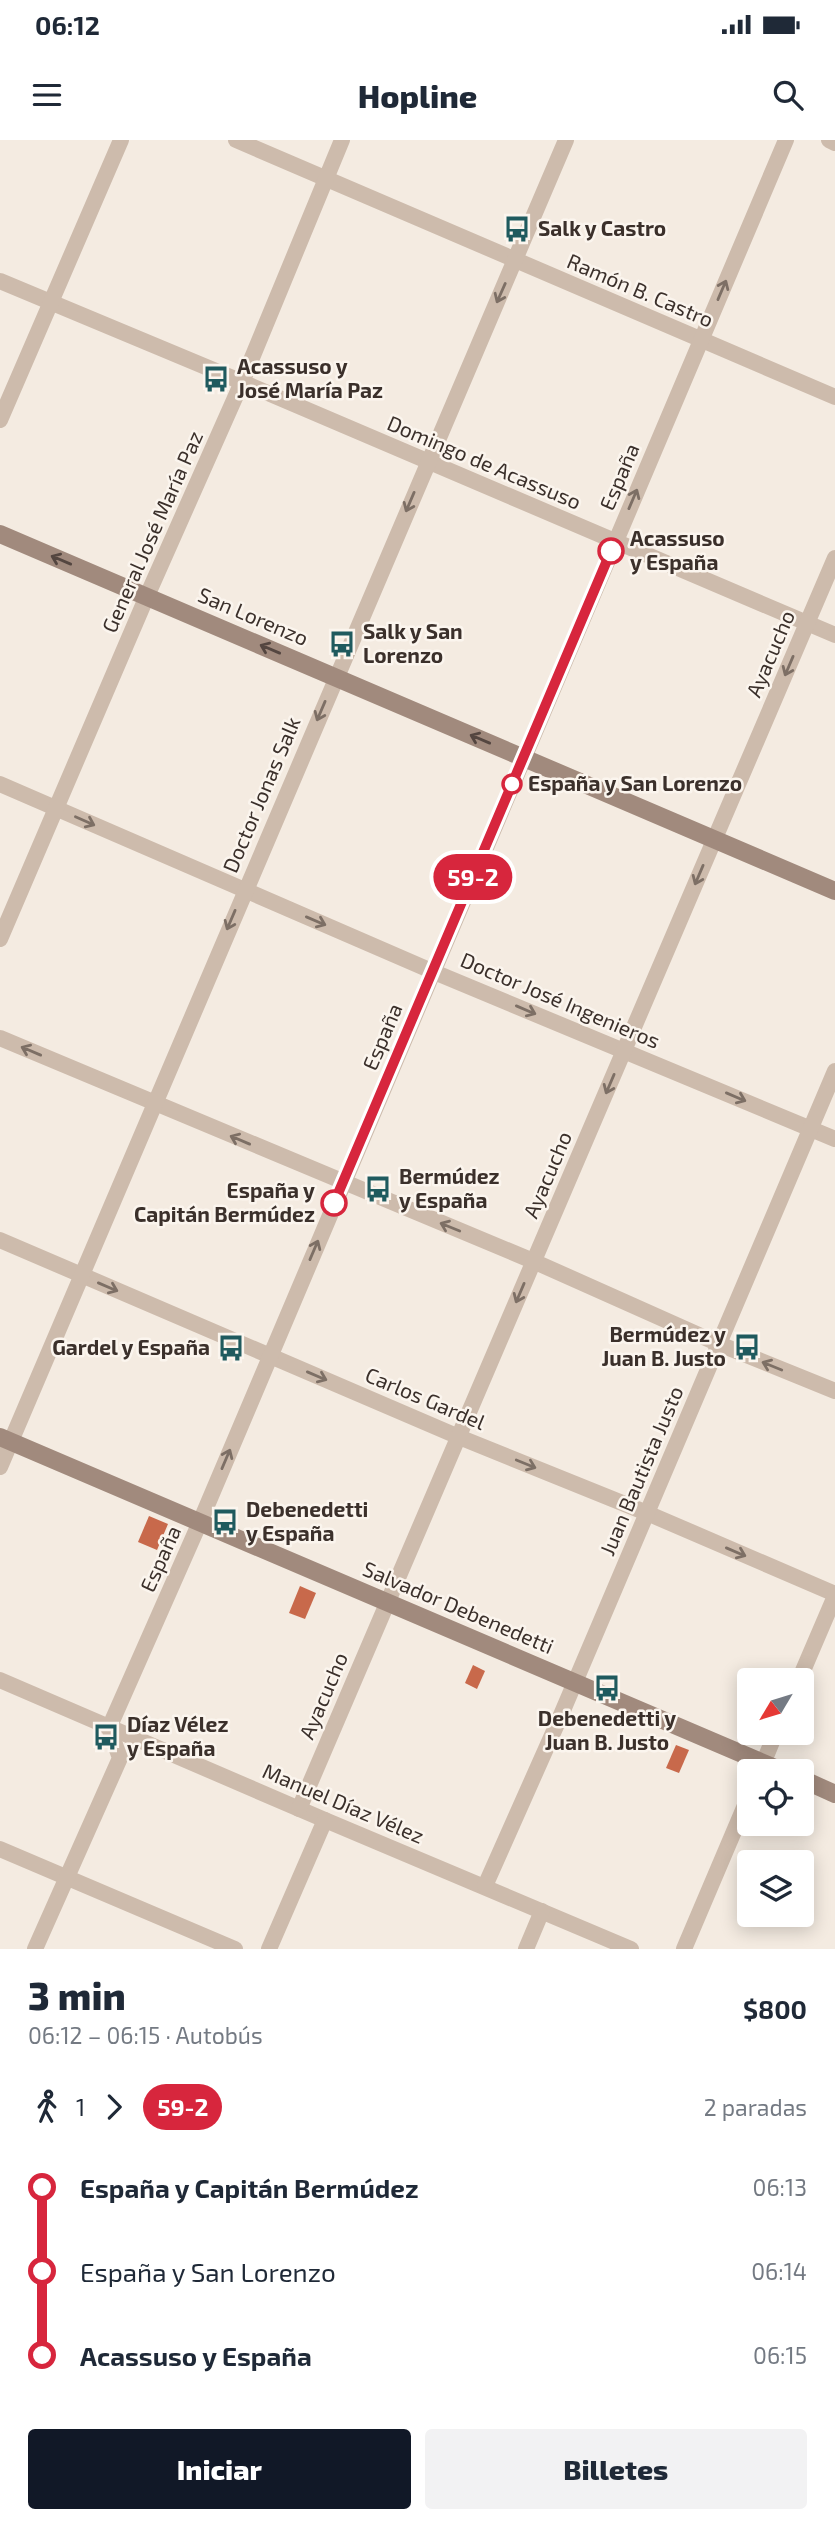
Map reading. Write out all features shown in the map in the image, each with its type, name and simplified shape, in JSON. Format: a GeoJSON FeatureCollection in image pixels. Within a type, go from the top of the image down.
{"type":"FeatureCollection","features":[{"type":"Feature","properties":{"kind":"street"},"geometry":{"type":"LineString","coordinates":[[0,420],[121,140]]}},
{"type":"Feature","properties":{"kind":"street","name":"Ramón B. Castro"},"geometry":{"type":"LineString","coordinates":[[236,140],[835,397]]}},
{"type":"Feature","properties":{"kind":"street","name":"General José María Paz"},"geometry":{"type":"LineString","coordinates":[[0,939],[242,382],[342,140]]}},
{"type":"Feature","properties":{"kind":"street","name":"Doctor Jonas Salk"},"geometry":{"type":"LineString","coordinates":[[0,1467],[5,1439],[81,1276],[566,140]]}},
{"type":"Feature","properties":{"kind":"street","name":"España"},"geometry":{"type":"LineString","coordinates":[[109,1728],[200,1522],[786,140]]}},
{"type":"Feature","properties":{"kind":"street"},"geometry":{"type":"LineString","coordinates":[[829,140],[835,142]]}},
{"type":"Feature","properties":{"kind":"street","name":"Domingo de Acassuso"},"geometry":{"type":"LineString","coordinates":[[0,281],[835,635]]}},
{"type":"Feature","properties":{"kind":"street","name":"San Lorenzo"},"geometry":{"type":"LineString","coordinates":[[0,534],[835,891]]}},
{"type":"Feature","properties":{"kind":"street","name":"Ayacucho"},"geometry":{"type":"LineString","coordinates":[[299,1809],[835,558]]}},
{"type":"Feature","properties":{"kind":"street","name":"Doctor José Ingenieros"},"geometry":{"type":"LineString","coordinates":[[0,784],[434,972],[835,1139]]}},
{"type":"Feature","properties":{"kind":"street"},"geometry":{"type":"LineString","coordinates":[[0,1038],[533,1261],[719,1344],[835,1391]]}},
{"type":"Feature","properties":{"kind":"street","name":"Juan Bautista Justo"},"geometry":{"type":"LineString","coordinates":[[485,1886],[575,1683],[835,1071]]}},
{"type":"Feature","properties":{"kind":"street","name":"Carlos Gardel"},"geometry":{"type":"LineString","coordinates":[[0,1240],[835,1595]]}},
{"type":"Feature","properties":{"kind":"street","name":"Salvador Debenedetti"},"geometry":{"type":"LineString","coordinates":[[5,1439],[575,1683],[744,1759]]}},
{"type":"Feature","properties":{"kind":"street"},"geometry":{"type":"LineString","coordinates":[[804,1668],[835,1595]]}},
{"type":"Feature","properties":{"kind":"street","name":"Manuel Díaz Vélez"},"geometry":{"type":"LineString","coordinates":[[0,1680],[325,1821],[631,1949]]}},
{"type":"Feature","properties":{"kind":"street"},"geometry":{"type":"LineString","coordinates":[[35,1949],[120,1758],[109,1728]]}},
{"type":"Feature","properties":{"kind":"street"},"geometry":{"type":"LineString","coordinates":[[814,1785],[835,1794]]}},
{"type":"Feature","properties":{"kind":"street"},"geometry":{"type":"LineString","coordinates":[[269,1949],[325,1821]]}},
{"type":"Feature","properties":{"kind":"street"},"geometry":{"type":"LineString","coordinates":[[684,1949],[737,1824]]}},
{"type":"Feature","properties":{"kind":"street"},"geometry":{"type":"LineString","coordinates":[[0,1849],[235,1949]]}},
{"type":"Feature","properties":{"kind":"street"},"geometry":{"type":"LineString","coordinates":[[526,1949],[542,1911]]}},
{"type":"Feature","properties":{"kind":"building"},"geometry":{"type":"Polygon","coordinates":[[[149,1516],[168,1524],[157,1550],[138,1542],[149,1516]]]}},
{"type":"Feature","properties":{"kind":"building"},"geometry":{"type":"Polygon","coordinates":[[[300,1586],[316,1593],[305,1619],[289,1613],[300,1586]]]}},
{"type":"Feature","properties":{"kind":"building"},"geometry":{"type":"Polygon","coordinates":[[[473,1665],[485,1671],[477,1689],[465,1683],[473,1665]]]}},
{"type":"Feature","properties":{"kind":"building"},"geometry":{"type":"Polygon","coordinates":[[[676,1745],[689,1750],[679,1773],[666,1768],[676,1745]]]}},
{"type":"Feature","properties":{"kind":"bus line","name":"59-2"},"geometry":{"type":"LineString","coordinates":[[334,1203],[611,551]]}},
{"type":"Feature","properties":{"kind":"place","name":"Salk y Castro"},"geometry":{"type":"Point","coordinates":[517,229]}},
{"type":"Feature","properties":{"kind":"place","name":"Acassuso y José María Paz"},"geometry":{"type":"Point","coordinates":[216,379]}},
{"type":"Feature","properties":{"kind":"place","name":"Acassuso y España"},"geometry":{"type":"Point","coordinates":[611,551]}},
{"type":"Feature","properties":{"kind":"place","name":"Salk y San Lorenzo"},"geometry":{"type":"Point","coordinates":[342,644]}},
{"type":"Feature","properties":{"kind":"place","name":"España y San Lorenzo"},"geometry":{"type":"Point","coordinates":[512,784]}},
{"type":"Feature","properties":{"kind":"place","name":"Bermúdez y España"},"geometry":{"type":"Point","coordinates":[378,1189]}},
{"type":"Feature","properties":{"kind":"place","name":"España y Capitán Bermúdez"},"geometry":{"type":"Point","coordinates":[334,1203]}},
{"type":"Feature","properties":{"kind":"place","name":"Bermúdez y Juan B. Justo"},"geometry":{"type":"Point","coordinates":[747,1347]}},
{"type":"Feature","properties":{"kind":"place","name":"Gardel y España"},"geometry":{"type":"Point","coordinates":[231,1348]}},
{"type":"Feature","properties":{"kind":"place","name":"Debenedetti y España"},"geometry":{"type":"Point","coordinates":[225,1522]}},
{"type":"Feature","properties":{"kind":"place","name":"Debenedetti y Juan B. Justo"},"geometry":{"type":"Point","coordinates":[607,1688]}},
{"type":"Feature","properties":{"kind":"place","name":"Díaz Vélez y España"},"geometry":{"type":"Point","coordinates":[106,1737]}}]}
